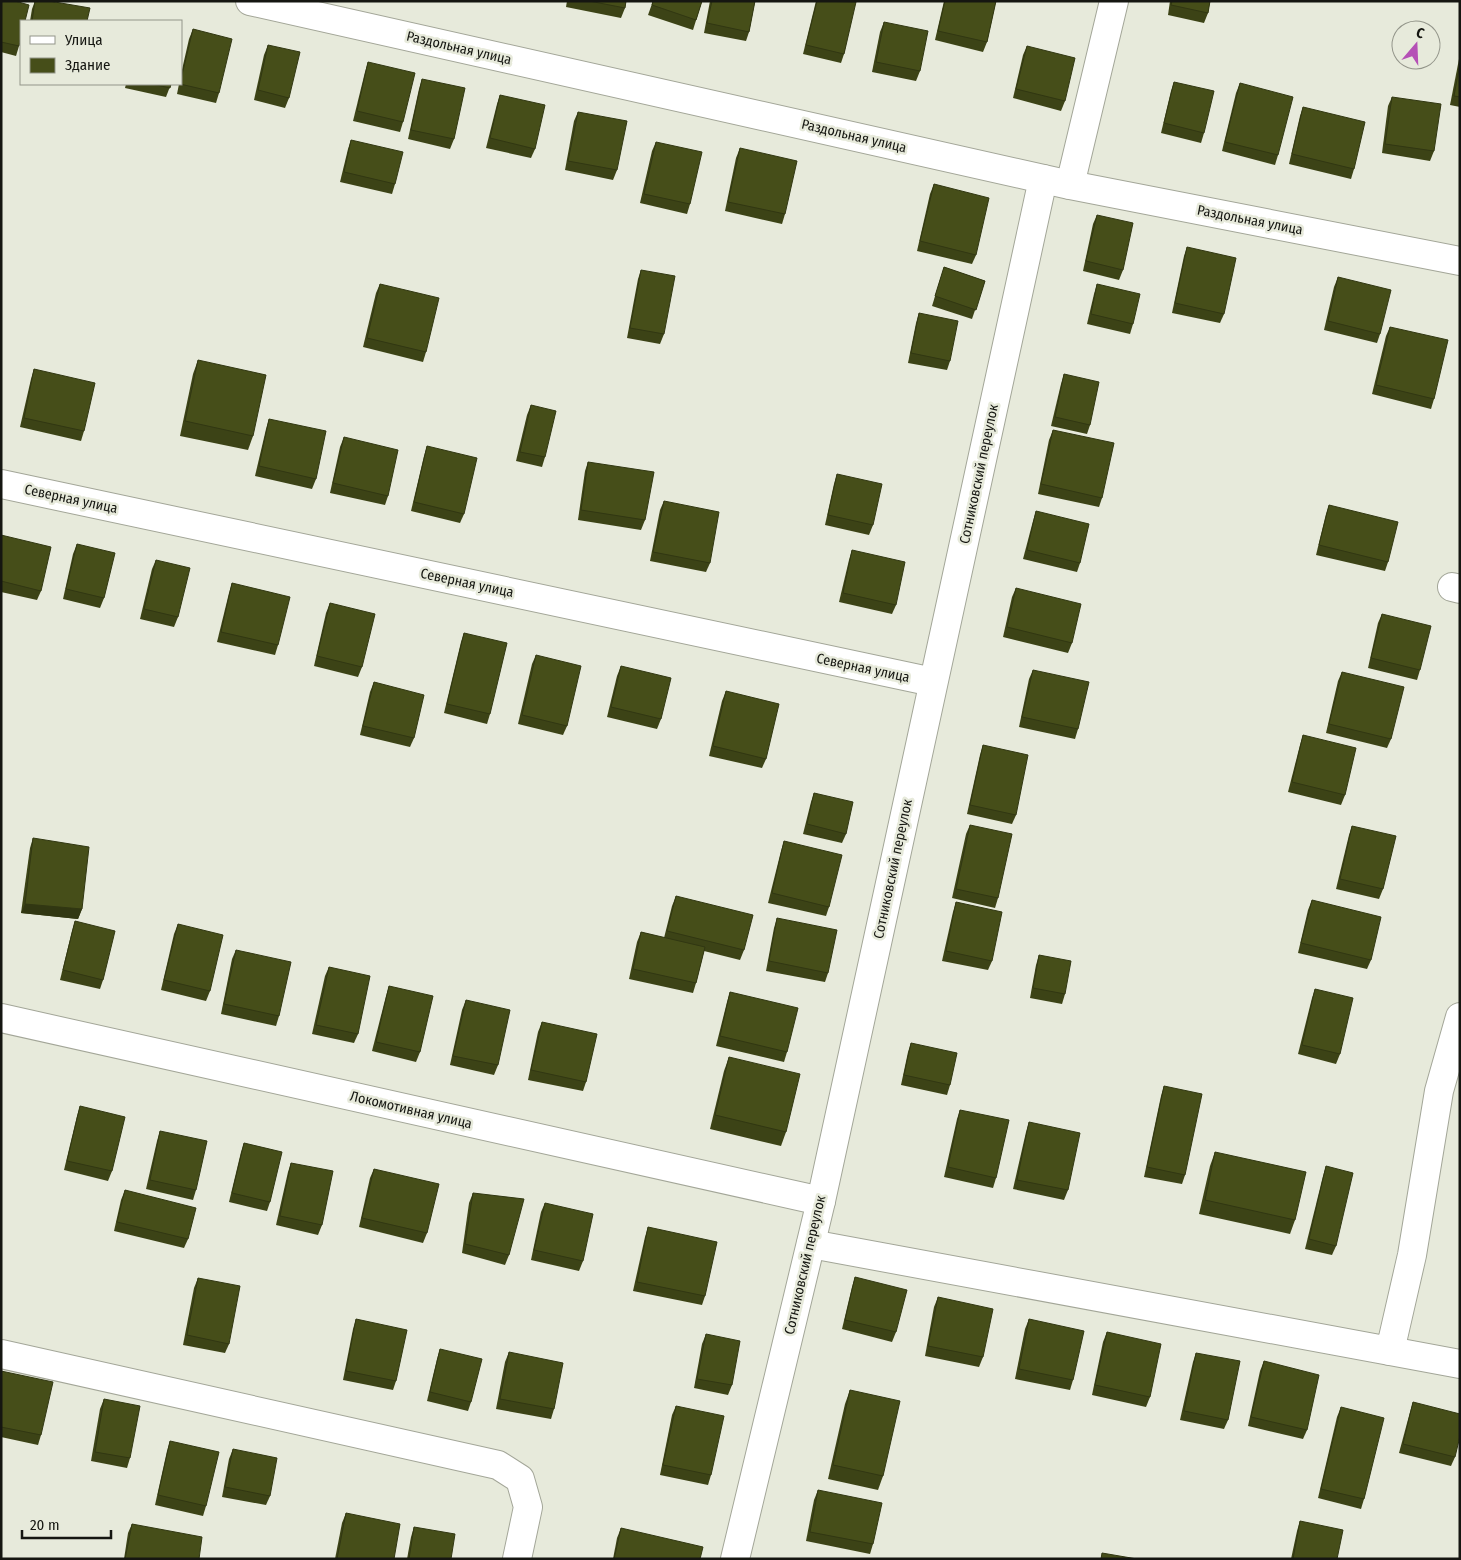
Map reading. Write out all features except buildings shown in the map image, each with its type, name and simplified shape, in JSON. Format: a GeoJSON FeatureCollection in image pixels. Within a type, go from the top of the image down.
{"type":"FeatureCollection","features":[{"type":"Feature","properties":{"kind":"street","name":"Раздольная улица"},"geometry":{"type":"LineString","coordinates":[[250,1],[1070,185],[1460,261]]}},
{"type":"Feature","properties":{"kind":"street"},"geometry":{"type":"LineString","coordinates":[[1070,185],[1114,1]]}},
{"type":"Feature","properties":{"kind":"street","name":"Сотниковский переулок"},"geometry":{"type":"LineString","coordinates":[[735,1559],[821,1201],[1043,178]]}},
{"type":"Feature","properties":{"kind":"street","name":"Северная улица"},"geometry":{"type":"LineString","coordinates":[[1,484],[933,682]]}},
{"type":"Feature","properties":{"kind":"street"},"geometry":{"type":"LineString","coordinates":[[1390,1351],[1412,1255],[1439,1091],[1460,1017]]}},
{"type":"Feature","properties":{"kind":"street","name":"Локомотивная улица"},"geometry":{"type":"LineString","coordinates":[[1,1018],[821,1201]]}},
{"type":"Feature","properties":{"kind":"street"},"geometry":{"type":"LineString","coordinates":[[810,1244],[1460,1364]]}},
{"type":"Feature","properties":{"kind":"street"},"geometry":{"type":"LineString","coordinates":[[1,1354],[498,1465],[520,1479],[528,1507],[517,1559]]}}]}
